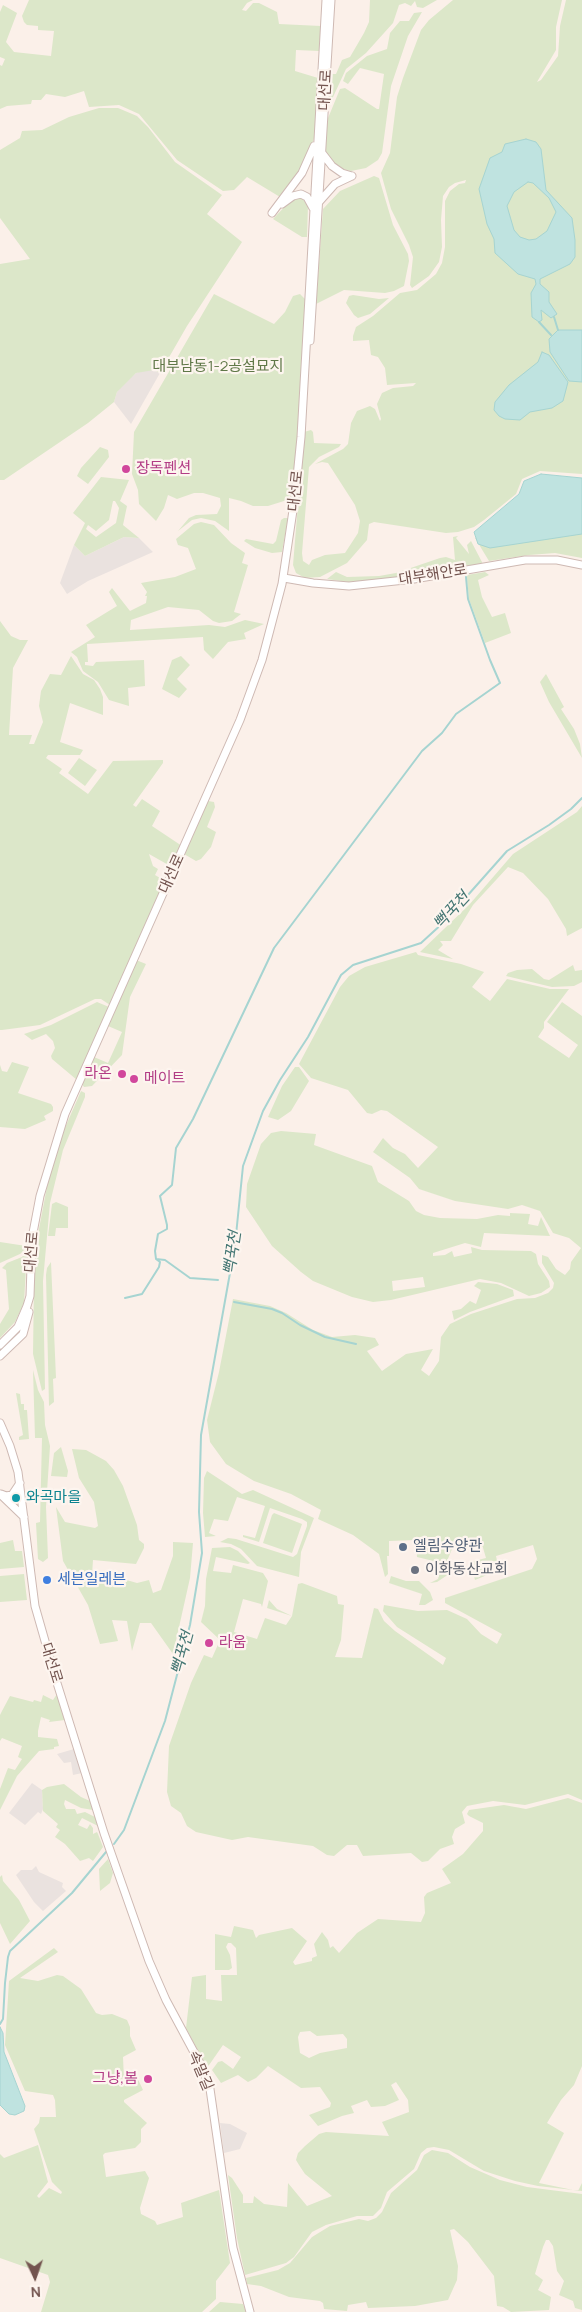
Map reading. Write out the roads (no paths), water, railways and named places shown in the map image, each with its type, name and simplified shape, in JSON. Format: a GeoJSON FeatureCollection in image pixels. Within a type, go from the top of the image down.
{"type":"FeatureCollection","features":[{"type":"Feature","properties":{"kind":"street","name":"대선로"},"geometry":{"type":"LineString","coordinates":[[0,1345],[22,1321],[30,1296],[32,1238],[40,1196],[62,1122],[240,720],[262,660],[284,578],[297,481],[304,388],[326,0]]}},
{"type":"Feature","properties":{"kind":"street","name":"대선로"},"geometry":{"type":"LineString","coordinates":[[304,388],[308,374],[313,311],[331,0]]}},
{"type":"Feature","properties":{"kind":"street"},"geometry":{"type":"LineString","coordinates":[[313,208],[307,197],[297,194],[289,198],[272,213],[306,167],[317,136]]}},
{"type":"Feature","properties":{"kind":"street"},"geometry":{"type":"LineString","coordinates":[[319,202],[335,184],[352,176],[342,173],[332,166],[322,153]]}},
{"type":"Feature","properties":{"kind":"street","name":"대부해안로"},"geometry":{"type":"LineString","coordinates":[[284,578],[349,586],[414,579],[525,560],[557,560],[582,565]]}},
{"type":"Feature","properties":{"kind":"street"},"geometry":{"type":"LineString","coordinates":[[0,1356],[23,1334],[28,1316],[30,1296]]}},
{"type":"Feature","properties":{"kind":"street","name":"대선로"},"geometry":{"type":"LineString","coordinates":[[0,1423],[10,1446],[20,1483],[39,1622],[107,1842]]}},
{"type":"Feature","properties":{"kind":"street"},"geometry":{"type":"LineString","coordinates":[[0,1494],[12,1495],[20,1483]]}},
{"type":"Feature","properties":{"kind":"street"},"geometry":{"type":"LineString","coordinates":[[0,1494],[24,1517]]}},
{"type":"Feature","properties":{"kind":"street","name":"속말길"},"geometry":{"type":"LineString","coordinates":[[107,1842],[157,1979],[202,2067],[210,2089],[233,2248],[250,2312]]}},
{"type":"Feature","properties":{"kind":"water"},"geometry":{"type":"Polygon","coordinates":[[[526,139],[536,142],[541,149],[546,190],[572,218],[575,257],[570,264],[540,279],[540,284],[549,292],[549,302],[557,314],[551,318],[541,310],[542,320],[539,322],[532,317],[531,293],[536,284],[535,279],[518,274],[495,253],[494,239],[487,224],[479,189],[490,158],[502,152],[505,144],[526,139]],[[528,182],[514,192],[507,206],[514,230],[520,237],[529,240],[536,239],[547,231],[556,212],[549,198],[533,183],[528,182]]]}},
{"type":"Feature","properties":{"kind":"water"},"geometry":{"type":"Polygon","coordinates":[[[558,330],[582,330],[582,382],[569,381],[550,352],[549,339],[558,330]]]}},
{"type":"Feature","properties":{"kind":"water"},"geometry":{"type":"Polygon","coordinates":[[[542,352],[549,355],[568,382],[563,401],[552,408],[530,412],[520,420],[505,419],[499,416],[494,410],[495,402],[509,385],[538,362],[542,352]]]}},
{"type":"Feature","properties":{"kind":"water"},"geometry":{"type":"Polygon","coordinates":[[[541,474],[582,478],[582,534],[490,548],[478,544],[474,532],[519,494],[524,481],[541,474]]]}},
{"type":"Feature","properties":{"kind":"water"},"geometry":{"type":"Polygon","coordinates":[[[0,2027],[3,2033],[4,2052],[25,2106],[24,2111],[15,2115],[9,2114],[0,2105],[0,2027]]]}},
{"type":"Feature","properties":{"kind":"waterway"},"geometry":{"type":"LineString","coordinates":[[554,317],[558,330]]}},
{"type":"Feature","properties":{"kind":"waterway"},"geometry":{"type":"LineString","coordinates":[[539,322],[551,335]]}},
{"type":"Feature","properties":{"kind":"waterway"},"geometry":{"type":"LineString","coordinates":[[125,1298],[142,1294],[159,1267],[160,1262],[156,1259],[155,1251],[158,1234],[167,1229],[160,1196],[172,1185],[176,1148],[193,1119],[274,948],[422,751],[442,733],[456,714],[500,683],[468,599],[466,577]]}},
{"type":"Feature","properties":{"kind":"waterway","name":"뻑꾹천"},"geometry":{"type":"LineString","coordinates":[[114,1844],[124,1830],[165,1721],[190,1625],[202,1553],[199,1512],[201,1435],[235,1245],[243,1166],[263,1111],[280,1080],[308,1037],[341,975],[353,965],[421,943],[444,922],[507,851],[549,825],[571,809],[582,798]]}},
{"type":"Feature","properties":{"kind":"waterway"},"geometry":{"type":"LineString","coordinates":[[156,1259],[165,1260],[190,1278],[218,1280]]}},
{"type":"Feature","properties":{"kind":"waterway"},"geometry":{"type":"LineString","coordinates":[[234,1302],[272,1309],[325,1337],[356,1344]]}},
{"type":"Feature","properties":{"kind":"waterway","name":"뻑꾹천"},"geometry":{"type":"LineString","coordinates":[[0,2024],[3,2019],[5,1983],[10,1951],[72,1893],[106,1852]]}},
{"type":"Feature","properties":{"kind":"place","name":"장독펜션"},"geometry":{"type":"Point","coordinates":[126,469]}},
{"type":"Feature","properties":{"kind":"place","name":"라온"},"geometry":{"type":"Point","coordinates":[122,1074]}},
{"type":"Feature","properties":{"kind":"place","name":"메이트"},"geometry":{"type":"Point","coordinates":[134,1079]}},
{"type":"Feature","properties":{"kind":"place","name":"와곡마을"},"geometry":{"type":"Point","coordinates":[16,1498]}},
{"type":"Feature","properties":{"kind":"place","name":"엘림수양관"},"geometry":{"type":"Point","coordinates":[403,1547]}},
{"type":"Feature","properties":{"kind":"place","name":"이화동산교회"},"geometry":{"type":"Point","coordinates":[415,1570]}},
{"type":"Feature","properties":{"kind":"place","name":"세븐일레븐"},"geometry":{"type":"Point","coordinates":[47,1580]}},
{"type":"Feature","properties":{"kind":"place","name":"라움"},"geometry":{"type":"Point","coordinates":[209,1643]}},
{"type":"Feature","properties":{"kind":"place","name":"그냥,봄"},"geometry":{"type":"Point","coordinates":[148,2079]}},
{"type":"Feature","properties":{"kind":"park label","name":"대부남동1-2공설묘지"},"geometry":{"type":"Point","coordinates":[218,367]}}]}
